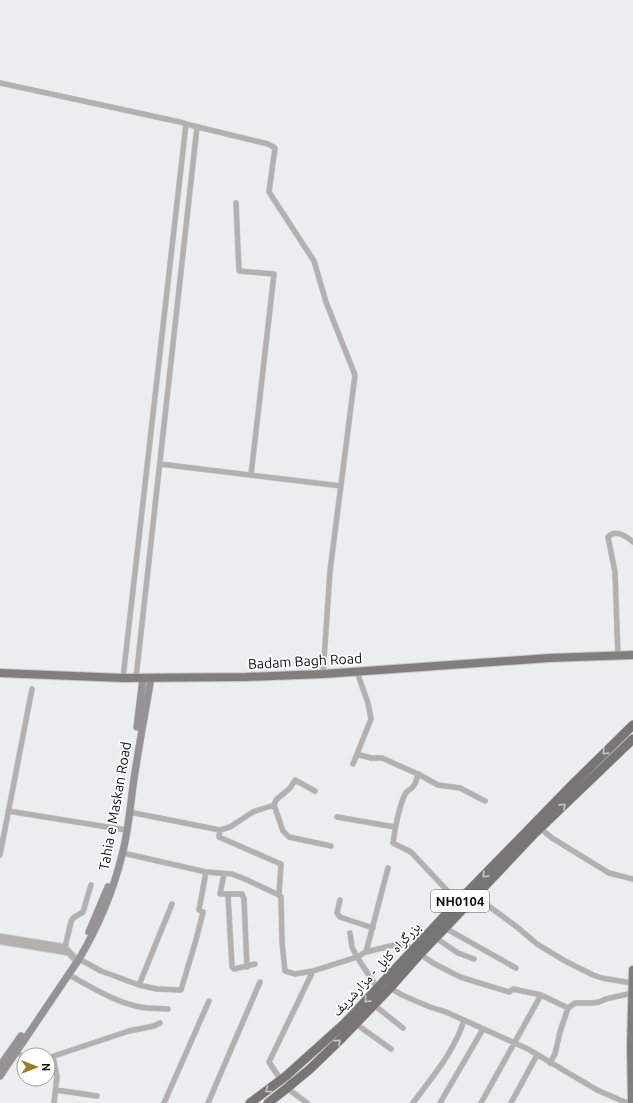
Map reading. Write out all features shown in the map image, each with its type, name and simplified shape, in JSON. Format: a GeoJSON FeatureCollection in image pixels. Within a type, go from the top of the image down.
{"type":"FeatureCollection","features":[{"type":"Feature","properties":{"kind":"highway","name":"بزرگراه کابل - مزارشریف"},"geometry":{"type":"LineString","coordinates":[[268,1103],[310,1069],[356,1024],[390,988],[458,902],[582,774],[633,725]]}},
{"type":"Feature","properties":{"kind":"highway","name":"بزرگراه کابل - مزارشریف"},"geometry":{"type":"LineString","coordinates":[[250,1103],[281,1080],[345,1023],[417,952],[436,938],[540,828],[633,739]]}},
{"type":"Feature","properties":{"kind":"main road","name":"Badam Bagh Road"},"geometry":{"type":"LineString","coordinates":[[0,673],[123,678],[323,674],[549,658],[633,655]]}},
{"type":"Feature","properties":{"kind":"main road","name":"Tahia e Maskan Road"},"geometry":{"type":"LineString","coordinates":[[19,1047],[69,975],[77,960],[110,882],[129,812],[139,745],[143,678]]}},
{"type":"Feature","properties":{"kind":"main road","name":"Tahia e Maskan Road"},"geometry":{"type":"LineString","coordinates":[[0,1066],[68,969],[77,960],[90,940],[107,904],[123,853],[124,830],[140,713],[143,678]]}},
{"type":"Feature","properties":{"kind":"main road"},"geometry":{"type":"LineString","coordinates":[[631,1103],[633,970]]}},
{"type":"Feature","properties":{"kind":"main road","name":"Tahia e Maskan Road"},"geometry":{"type":"LineString","coordinates":[[0,1076],[16,1052]]}},
{"type":"Feature","properties":{"kind":"street"},"geometry":{"type":"LineString","coordinates":[[0,83],[186,124],[268,144],[275,148],[268,192],[314,261],[326,302],[355,375],[330,571],[323,674]]}},
{"type":"Feature","properties":{"kind":"street"},"geometry":{"type":"LineString","coordinates":[[123,678],[186,124]]}},
{"type":"Feature","properties":{"kind":"street"},"geometry":{"type":"LineString","coordinates":[[143,678],[160,464],[197,127]]}},
{"type":"Feature","properties":{"kind":"street"},"geometry":{"type":"LineString","coordinates":[[236,203],[239,271],[274,274],[251,475]]}},
{"type":"Feature","properties":{"kind":"street"},"geometry":{"type":"LineString","coordinates":[[160,464],[341,486]]}},
{"type":"Feature","properties":{"kind":"street"},"geometry":{"type":"LineString","coordinates":[[614,656],[614,572],[608,537],[613,532],[620,534],[633,542]]}},
{"type":"Feature","properties":{"kind":"street"},"geometry":{"type":"LineString","coordinates":[[353,764],[371,719],[368,703],[358,672]]}},
{"type":"Feature","properties":{"kind":"street"},"geometry":{"type":"LineString","coordinates":[[0,855],[2,832],[8,811],[32,689]]}},
{"type":"Feature","properties":{"kind":"street"},"geometry":{"type":"LineString","coordinates":[[357,754],[371,758],[382,758],[418,774],[438,785],[460,788],[485,801]]}},
{"type":"Feature","properties":{"kind":"street"},"geometry":{"type":"LineString","coordinates":[[418,774],[415,784],[404,797],[395,827],[393,843],[410,852],[458,902]]}},
{"type":"Feature","properties":{"kind":"street"},"geometry":{"type":"LineString","coordinates":[[315,792],[295,780],[290,788],[276,800],[274,806],[283,831],[288,838],[331,846]]}},
{"type":"Feature","properties":{"kind":"street"},"geometry":{"type":"LineString","coordinates":[[129,812],[220,830],[230,827],[253,812],[274,806]]}},
{"type":"Feature","properties":{"kind":"street"},"geometry":{"type":"LineString","coordinates":[[8,811],[124,830]]}},
{"type":"Feature","properties":{"kind":"street"},"geometry":{"type":"LineString","coordinates":[[337,817],[395,827]]}},
{"type":"Feature","properties":{"kind":"street"},"geometry":{"type":"LineString","coordinates":[[540,828],[552,838],[609,873],[633,879]]}},
{"type":"Feature","properties":{"kind":"street"},"geometry":{"type":"LineString","coordinates":[[220,830],[219,837],[281,864],[279,895],[285,971],[295,974],[313,971],[357,957],[366,952],[398,944],[406,945],[433,963],[460,977],[509,992],[513,989],[541,995],[568,1008]]}},
{"type":"Feature","properties":{"kind":"street"},"geometry":{"type":"LineString","coordinates":[[123,853],[206,872],[232,874],[279,895]]}},
{"type":"Feature","properties":{"kind":"street"},"geometry":{"type":"LineString","coordinates":[[366,952],[388,868]]}},
{"type":"Feature","properties":{"kind":"street"},"geometry":{"type":"LineString","coordinates":[[0,937],[62,947],[77,960],[101,971],[139,985],[157,989],[181,990],[203,912],[199,910],[206,872]]}},
{"type":"Feature","properties":{"kind":"street"},"geometry":{"type":"LineString","coordinates":[[224,874],[220,894],[242,894],[244,898],[247,966]]}},
{"type":"Feature","properties":{"kind":"street"},"geometry":{"type":"LineString","coordinates":[[66,951],[73,918],[83,912],[91,885]]}},
{"type":"Feature","properties":{"kind":"street"},"geometry":{"type":"LineString","coordinates":[[228,895],[232,967],[234,969],[254,964]]}},
{"type":"Feature","properties":{"kind":"street"},"geometry":{"type":"LineString","coordinates":[[475,896],[537,944],[565,961],[598,977],[632,983]]}},
{"type":"Feature","properties":{"kind":"street"},"geometry":{"type":"LineString","coordinates":[[340,900],[338,913],[340,917],[373,928]]}},
{"type":"Feature","properties":{"kind":"street"},"geometry":{"type":"LineString","coordinates":[[139,985],[172,904]]}},
{"type":"Feature","properties":{"kind":"street"},"geometry":{"type":"LineString","coordinates":[[445,928],[516,968]]}},
{"type":"Feature","properties":{"kind":"street"},"geometry":{"type":"LineString","coordinates":[[350,933],[352,947],[378,989]]}},
{"type":"Feature","properties":{"kind":"street"},"geometry":{"type":"LineString","coordinates":[[436,938],[458,953],[474,959]]}},
{"type":"Feature","properties":{"kind":"street"},"geometry":{"type":"LineString","coordinates":[[0,941],[66,951]]}},
{"type":"Feature","properties":{"kind":"street"},"geometry":{"type":"LineString","coordinates":[[281,1080],[269,1062],[313,971]]}},
{"type":"Feature","properties":{"kind":"street"},"geometry":{"type":"LineString","coordinates":[[69,975],[120,1001],[140,1007],[168,1009]]}},
{"type":"Feature","properties":{"kind":"street"},"geometry":{"type":"LineString","coordinates":[[208,1103],[260,982]]}},
{"type":"Feature","properties":{"kind":"street"},"geometry":{"type":"LineString","coordinates":[[390,988],[402,995],[464,1020],[515,1043],[619,1102],[631,1103]]}},
{"type":"Feature","properties":{"kind":"street"},"geometry":{"type":"LineString","coordinates":[[550,1063],[555,1054],[568,1008],[575,1003],[599,1002],[632,993]]}},
{"type":"Feature","properties":{"kind":"street"},"geometry":{"type":"LineString","coordinates":[[481,1103],[541,995]]}},
{"type":"Feature","properties":{"kind":"street"},"geometry":{"type":"LineString","coordinates":[[164,1103],[209,1001]]}},
{"type":"Feature","properties":{"kind":"street"},"geometry":{"type":"LineString","coordinates":[[374,1005],[403,1028]]}},
{"type":"Feature","properties":{"kind":"street"},"geometry":{"type":"LineString","coordinates":[[413,1103],[451,1050],[462,1028],[464,1020]]}},
{"type":"Feature","properties":{"kind":"street"},"geometry":{"type":"LineString","coordinates":[[56,1056],[129,1031],[154,1026],[160,1023]]}},
{"type":"Feature","properties":{"kind":"street"},"geometry":{"type":"LineString","coordinates":[[356,1024],[391,1048]]}},
{"type":"Feature","properties":{"kind":"street"},"geometry":{"type":"LineString","coordinates":[[440,1103],[483,1029]]}},
{"type":"Feature","properties":{"kind":"street"},"geometry":{"type":"LineString","coordinates":[[511,1103],[537,1055]]}},
{"type":"Feature","properties":{"kind":"street"},"geometry":{"type":"LineString","coordinates":[[54,1103],[56,1073]]}},
{"type":"Feature","properties":{"kind":"street"},"geometry":{"type":"LineString","coordinates":[[287,1088],[307,1103]]}},
{"type":"Feature","properties":{"kind":"street"},"geometry":{"type":"LineString","coordinates":[[56,1090],[97,1096]]}}]}
